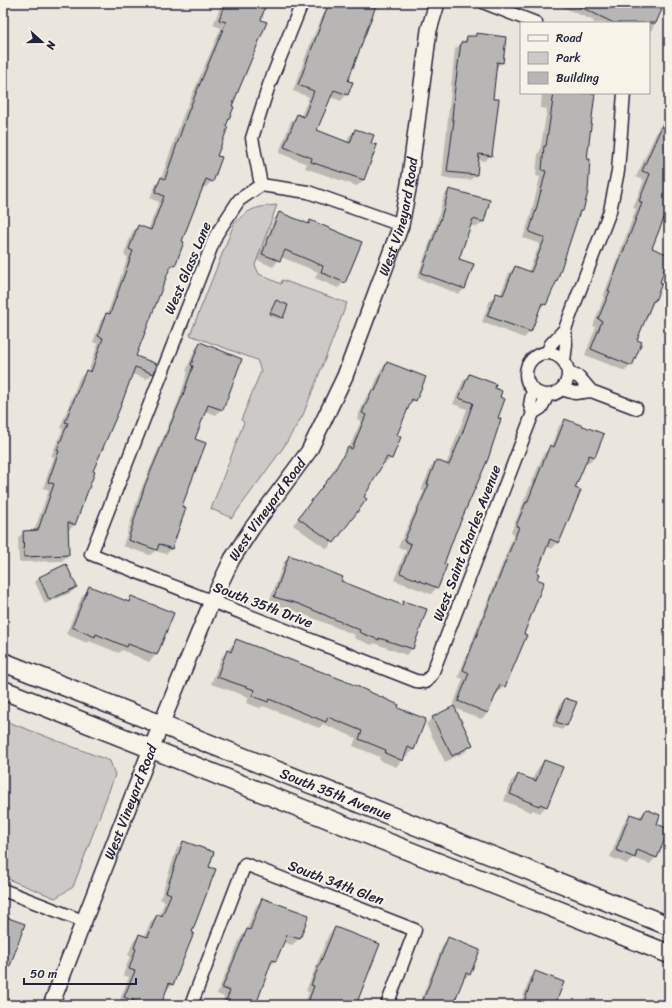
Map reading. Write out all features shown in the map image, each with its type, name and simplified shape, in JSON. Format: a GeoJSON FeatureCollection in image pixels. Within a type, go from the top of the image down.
{"type":"FeatureCollection","features":[{"type":"Feature","properties":{"kind":"main road","name":"South 35th Avenue"},"geometry":{"type":"LineString","coordinates":[[3,662],[669,926]]}},
{"type":"Feature","properties":{"kind":"main road","name":"South 35th Avenue"},"geometry":{"type":"LineString","coordinates":[[3,690],[669,954]]}},
{"type":"Feature","properties":{"kind":"street"},"geometry":{"type":"LineString","coordinates":[[302,3],[269,85],[252,138],[261,185],[308,192],[401,225]]}},
{"type":"Feature","properties":{"kind":"street","name":"West Vineyard Road"},"geometry":{"type":"LineString","coordinates":[[51,1005],[151,749],[212,601],[232,559],[252,528],[313,445],[345,376],[401,225],[412,165],[429,30],[437,3]]}},
{"type":"Feature","properties":{"kind":"street"},"geometry":{"type":"LineString","coordinates":[[485,3],[533,22]]}},
{"type":"Feature","properties":{"kind":"street"},"geometry":{"type":"LineString","coordinates":[[547,353],[551,344],[565,329],[610,211],[618,171],[624,94]]}},
{"type":"Feature","properties":{"kind":"street","name":"West Glass Lane"},"geometry":{"type":"LineString","coordinates":[[91,554],[216,235],[239,200],[261,185]]}},
{"type":"Feature","properties":{"kind":"street"},"geometry":{"type":"LineString","coordinates":[[562,389],[565,385],[566,367],[565,329]]}},
{"type":"Feature","properties":{"kind":"street"},"geometry":{"type":"LineString","coordinates":[[591,391],[579,377],[566,367],[554,354],[547,353],[534,358],[527,370],[529,384],[539,393],[548,395],[562,389],[576,392],[591,391],[636,408]]}},
{"type":"Feature","properties":{"kind":"street","name":"West Saint Charles Avenue"},"geometry":{"type":"LineString","coordinates":[[533,389],[530,405],[533,413]]}},
{"type":"Feature","properties":{"kind":"street","name":"West Saint Charles Avenue"},"geometry":{"type":"LineString","coordinates":[[426,682],[432,674],[533,413],[541,408],[548,395]]}},
{"type":"Feature","properties":{"kind":"street","name":"South 35th Drive"},"geometry":{"type":"LineString","coordinates":[[91,554],[416,681],[426,682]]}},
{"type":"Feature","properties":{"kind":"street","name":"South 34th Glen"},"geometry":{"type":"LineString","coordinates":[[192,1005],[245,864],[415,930],[387,1005]]}},
{"type":"Feature","properties":{"kind":"street"},"geometry":{"type":"LineString","coordinates":[[3,890],[83,921]]}},
{"type":"Feature","properties":{"kind":"green space"},"geometry":{"type":"Polygon","coordinates":[[[277,205],[255,265],[259,274],[281,284],[282,280],[347,303],[303,415],[283,448],[232,518],[211,509],[244,422],[241,420],[261,371],[257,360],[190,335],[234,224],[253,209],[277,205]]]}},
{"type":"Feature","properties":{"kind":"green space"},"geometry":{"type":"Polygon","coordinates":[[[3,720],[110,761],[115,775],[73,887],[55,898],[3,877],[3,720]]]}},
{"type":"Feature","properties":{"kind":"building"},"geometry":{"type":"Polygon","coordinates":[[[225,3],[266,3],[261,20],[267,22],[232,106],[234,107],[226,126],[228,127],[217,156],[222,157],[213,182],[206,179],[182,241],[184,242],[175,266],[171,265],[136,356],[157,364],[154,374],[135,367],[120,408],[93,471],[95,472],[75,525],[68,522],[69,555],[24,557],[23,531],[38,530],[54,484],[48,482],[59,451],[57,450],[68,423],[65,422],[86,370],[91,372],[103,338],[98,336],[106,313],[110,314],[133,251],[129,249],[138,225],[151,230],[164,196],[155,192],[161,177],[165,179],[188,112],[226,22],[219,20],[225,3]]]}},
{"type":"Feature","properties":{"kind":"building"},"geometry":{"type":"Polygon","coordinates":[[[329,3],[377,3],[348,81],[353,82],[348,95],[334,90],[317,130],[350,143],[355,129],[374,135],[371,143],[377,145],[364,180],[311,162],[312,158],[284,147],[297,114],[304,117],[314,91],[298,85],[329,3]]]}},
{"type":"Feature","properties":{"kind":"building"},"geometry":{"type":"Polygon","coordinates":[[[572,3],[653,3],[663,7],[656,23],[612,22],[572,3]]]}},
{"type":"Feature","properties":{"kind":"building"},"geometry":{"type":"Polygon","coordinates":[[[476,33],[506,37],[503,63],[497,62],[493,99],[499,99],[492,156],[479,154],[477,175],[447,172],[454,120],[452,120],[454,95],[461,42],[466,42],[467,36],[476,36],[476,33]]]}},
{"type":"Feature","properties":{"kind":"building"},"geometry":{"type":"Polygon","coordinates":[[[554,94],[595,94],[587,159],[590,159],[588,192],[583,211],[580,211],[558,278],[546,305],[542,303],[531,332],[487,316],[496,293],[503,295],[515,266],[531,272],[545,238],[529,232],[546,171],[542,170],[544,146],[546,146],[554,94]]]}},
{"type":"Feature","properties":{"kind":"building"},"geometry":{"type":"Polygon","coordinates":[[[669,110],[669,214],[666,213],[652,248],[669,255],[669,259],[660,282],[662,283],[655,301],[653,301],[637,340],[642,342],[632,366],[591,349],[602,321],[598,319],[610,291],[608,291],[642,203],[639,201],[650,174],[642,171],[669,110]]]}},
{"type":"Feature","properties":{"kind":"building"},"geometry":{"type":"Polygon","coordinates":[[[449,189],[490,200],[484,222],[473,219],[459,259],[474,264],[465,289],[421,273],[441,218],[449,189]]]}},
{"type":"Feature","properties":{"kind":"building"},"geometry":{"type":"Polygon","coordinates":[[[279,212],[309,224],[310,220],[362,242],[345,283],[321,272],[323,266],[285,250],[280,261],[262,254],[279,212]]]}},
{"type":"Feature","properties":{"kind":"building"},"geometry":{"type":"Polygon","coordinates":[[[276,300],[288,305],[283,318],[270,313],[276,300]]]}},
{"type":"Feature","properties":{"kind":"building"},"geometry":{"type":"Polygon","coordinates":[[[200,342],[242,359],[223,410],[208,405],[195,439],[206,443],[182,506],[186,508],[172,549],[159,544],[157,550],[128,540],[145,485],[183,395],[193,366],[191,365],[200,342]]]}},
{"type":"Feature","properties":{"kind":"building"},"geometry":{"type":"Polygon","coordinates":[[[387,362],[426,377],[416,401],[412,399],[397,435],[401,437],[392,459],[387,457],[364,497],[367,499],[334,543],[298,518],[333,473],[348,447],[352,449],[366,415],[362,413],[372,390],[375,391],[387,362]]]}},
{"type":"Feature","properties":{"kind":"building"},"geometry":{"type":"Polygon","coordinates":[[[469,374],[496,384],[495,388],[502,391],[500,397],[505,399],[498,418],[501,419],[488,459],[455,534],[444,564],[447,565],[438,588],[400,573],[411,544],[404,541],[429,484],[427,484],[436,460],[449,465],[462,434],[473,403],[459,398],[469,374]]]}},
{"type":"Feature","properties":{"kind":"building"},"geometry":{"type":"Polygon","coordinates":[[[565,419],[604,434],[595,457],[589,455],[575,488],[581,490],[559,543],[550,539],[537,573],[539,574],[537,579],[544,582],[524,634],[527,635],[505,687],[500,685],[488,713],[458,701],[469,673],[463,670],[519,527],[516,526],[526,502],[527,503],[550,445],[554,447],[565,419]]]}},
{"type":"Feature","properties":{"kind":"building"},"geometry":{"type":"Polygon","coordinates":[[[289,555],[343,577],[341,581],[402,605],[403,601],[427,609],[413,649],[379,638],[379,640],[359,632],[360,630],[299,604],[274,597],[289,555]]]}},
{"type":"Feature","properties":{"kind":"building"},"geometry":{"type":"Polygon","coordinates":[[[66,564],[77,587],[49,600],[39,577],[66,564]]]}},
{"type":"Feature","properties":{"kind":"building"},"geometry":{"type":"Polygon","coordinates":[[[89,586],[129,602],[131,596],[174,613],[157,655],[128,644],[127,647],[96,634],[95,637],[72,627],[89,586]]]}},
{"type":"Feature","properties":{"kind":"building"},"geometry":{"type":"Polygon","coordinates":[[[236,639],[343,680],[399,705],[398,708],[426,719],[414,750],[408,747],[403,761],[385,753],[386,750],[359,739],[362,731],[328,717],[326,722],[269,699],[268,702],[252,696],[255,690],[217,677],[227,650],[231,652],[236,639]]]}},
{"type":"Feature","properties":{"kind":"building"},"geometry":{"type":"Polygon","coordinates":[[[565,698],[577,702],[567,726],[556,722],[565,698]]]}},
{"type":"Feature","properties":{"kind":"building"},"geometry":{"type":"Polygon","coordinates":[[[454,706],[473,745],[452,756],[432,717],[454,706]]]}},
{"type":"Feature","properties":{"kind":"building"},"geometry":{"type":"Polygon","coordinates":[[[544,760],[563,767],[547,807],[540,804],[539,806],[510,794],[518,774],[536,781],[544,760]]]}},
{"type":"Feature","properties":{"kind":"building"},"geometry":{"type":"Polygon","coordinates":[[[646,809],[660,815],[657,824],[669,829],[657,858],[637,850],[635,858],[616,850],[630,814],[642,818],[646,809]]]}},
{"type":"Feature","properties":{"kind":"building"},"geometry":{"type":"Polygon","coordinates":[[[183,841],[214,852],[209,867],[216,869],[192,932],[194,933],[173,985],[169,983],[161,1005],[144,1005],[124,997],[135,971],[129,969],[136,949],[134,948],[139,934],[148,937],[157,914],[162,916],[171,894],[166,892],[183,841]]]}},
{"type":"Feature","properties":{"kind":"building"},"geometry":{"type":"Polygon","coordinates":[[[262,898],[309,915],[300,939],[287,935],[276,961],[272,960],[256,1005],[224,1005],[230,991],[222,988],[247,929],[250,930],[262,898]]]}},
{"type":"Feature","properties":{"kind":"building"},"geometry":{"type":"Polygon","coordinates":[[[3,916],[25,924],[5,980],[3,980],[3,916]]]}},
{"type":"Feature","properties":{"kind":"building"},"geometry":{"type":"Polygon","coordinates":[[[335,927],[380,944],[356,1005],[307,1005],[314,986],[311,985],[335,927]]]}},
{"type":"Feature","properties":{"kind":"building"},"geometry":{"type":"Polygon","coordinates":[[[448,937],[480,950],[470,975],[466,973],[453,1005],[421,1005],[448,937]]]}},
{"type":"Feature","properties":{"kind":"building"},"geometry":{"type":"Polygon","coordinates":[[[535,971],[564,982],[555,1005],[523,1005],[535,971]]]}}]}
